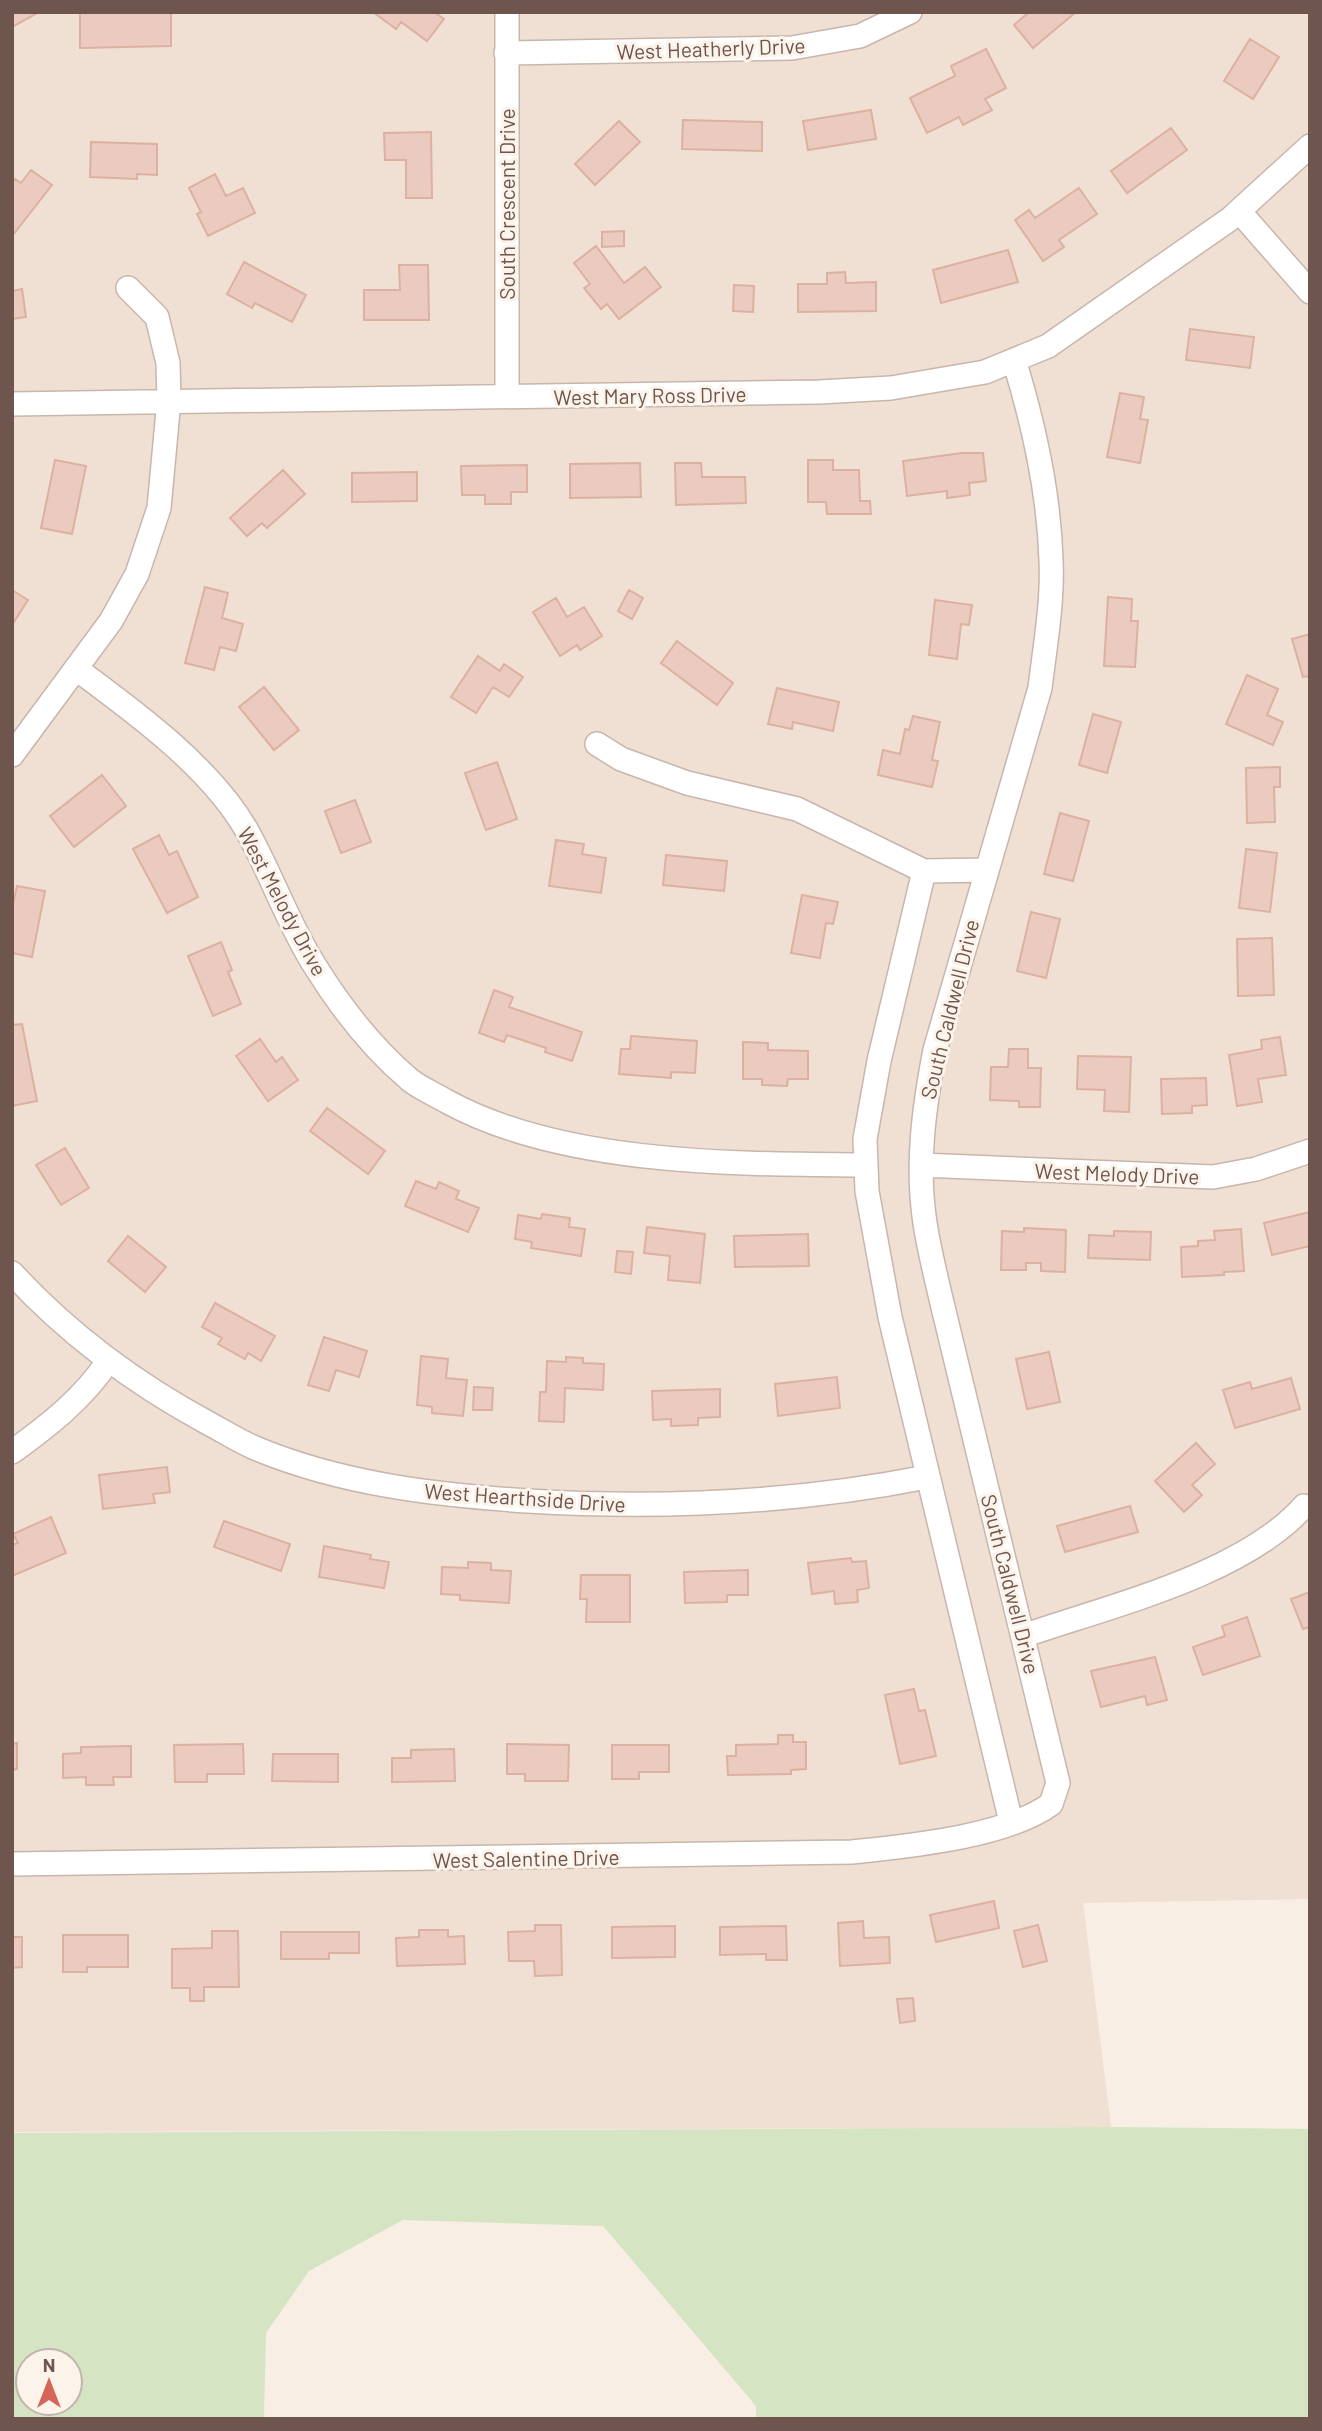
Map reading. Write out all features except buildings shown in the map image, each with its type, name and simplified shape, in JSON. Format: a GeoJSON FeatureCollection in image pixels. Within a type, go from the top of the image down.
{"type":"FeatureCollection","features":[{"type":"Feature","properties":{"kind":"street","name":"South Crescent Drive"},"geometry":{"type":"LineString","coordinates":[[507,12],[507,396]]}},
{"type":"Feature","properties":{"kind":"street","name":"West Heatherly Drive"},"geometry":{"type":"LineString","coordinates":[[506,53],[792,48],[860,36],[910,12]]}},
{"type":"Feature","properties":{"kind":"street","name":"West Mary Ross Drive"},"geometry":{"type":"LineString","coordinates":[[12,404],[717,395],[891,388],[985,372],[1048,346],[1239,211],[1310,146]]}},
{"type":"Feature","properties":{"kind":"street"},"geometry":{"type":"LineString","coordinates":[[1239,211],[1310,292]]}},
{"type":"Feature","properties":{"kind":"street"},"geometry":{"type":"LineString","coordinates":[[12,755],[78,670],[111,621],[137,574],[159,508],[169,400],[162,329],[147,304],[128,288]]}},
{"type":"Feature","properties":{"kind":"street","name":"South Caldwell Drive"},"geometry":{"type":"LineString","coordinates":[[1014,360],[1035,440],[1046,500],[1051,561],[1040,688],[934,1050],[924,1108],[921,1165],[925,1223],[942,1303],[1058,1783],[1051,1804],[1036,1814]]}},
{"type":"Feature","properties":{"kind":"street","name":"West Melody Drive"},"geometry":{"type":"LineString","coordinates":[[78,670],[159,735],[211,782],[245,827],[313,964],[357,1028],[411,1081],[472,1115],[558,1143],[661,1157],[866,1166]]}},
{"type":"Feature","properties":{"kind":"street"},"geometry":{"type":"LineString","coordinates":[[597,744],[621,759],[687,783],[797,809],[924,871],[987,870]]}},
{"type":"Feature","properties":{"kind":"street"},"geometry":{"type":"LineString","coordinates":[[924,871],[879,1061],[865,1139],[866,1166],[874,1240],[1011,1822]]}},
{"type":"Feature","properties":{"kind":"street","name":"West Melody Drive"},"geometry":{"type":"LineString","coordinates":[[921,1165],[1213,1177],[1256,1169],[1310,1151]]}},
{"type":"Feature","properties":{"kind":"street","name":"West Hearthside Drive"},"geometry":{"type":"LineString","coordinates":[[12,1273],[46,1309],[108,1361],[159,1396],[254,1448],[349,1479],[452,1496],[568,1503],[695,1505],[776,1500],[928,1477]]}},
{"type":"Feature","properties":{"kind":"street"},"geometry":{"type":"LineString","coordinates":[[12,1452],[43,1429],[94,1383],[108,1361]]}},
{"type":"Feature","properties":{"kind":"street"},"geometry":{"type":"LineString","coordinates":[[1023,1636],[1128,1602],[1241,1555],[1286,1526],[1304,1506]]}},
{"type":"Feature","properties":{"kind":"street","name":"West Salentine Drive"},"geometry":{"type":"LineString","coordinates":[[12,1864],[852,1852],[911,1845],[1036,1814]]}},
{"type":"Feature","properties":{"kind":"shaded area"},"geometry":{"type":"Polygon","coordinates":[[[12,12],[1310,12],[1310,1899],[1083,1903],[1111,2127],[12,2132],[12,12]]]}},
{"type":"Feature","properties":{"kind":"green space"},"geometry":{"type":"Polygon","coordinates":[[[1111,2127],[1310,2129],[1310,2419],[756,2419],[756,2406],[603,2226],[403,2220],[309,2271],[266,2333],[264,2419],[12,2419],[12,2133],[1111,2127]]]}}]}
